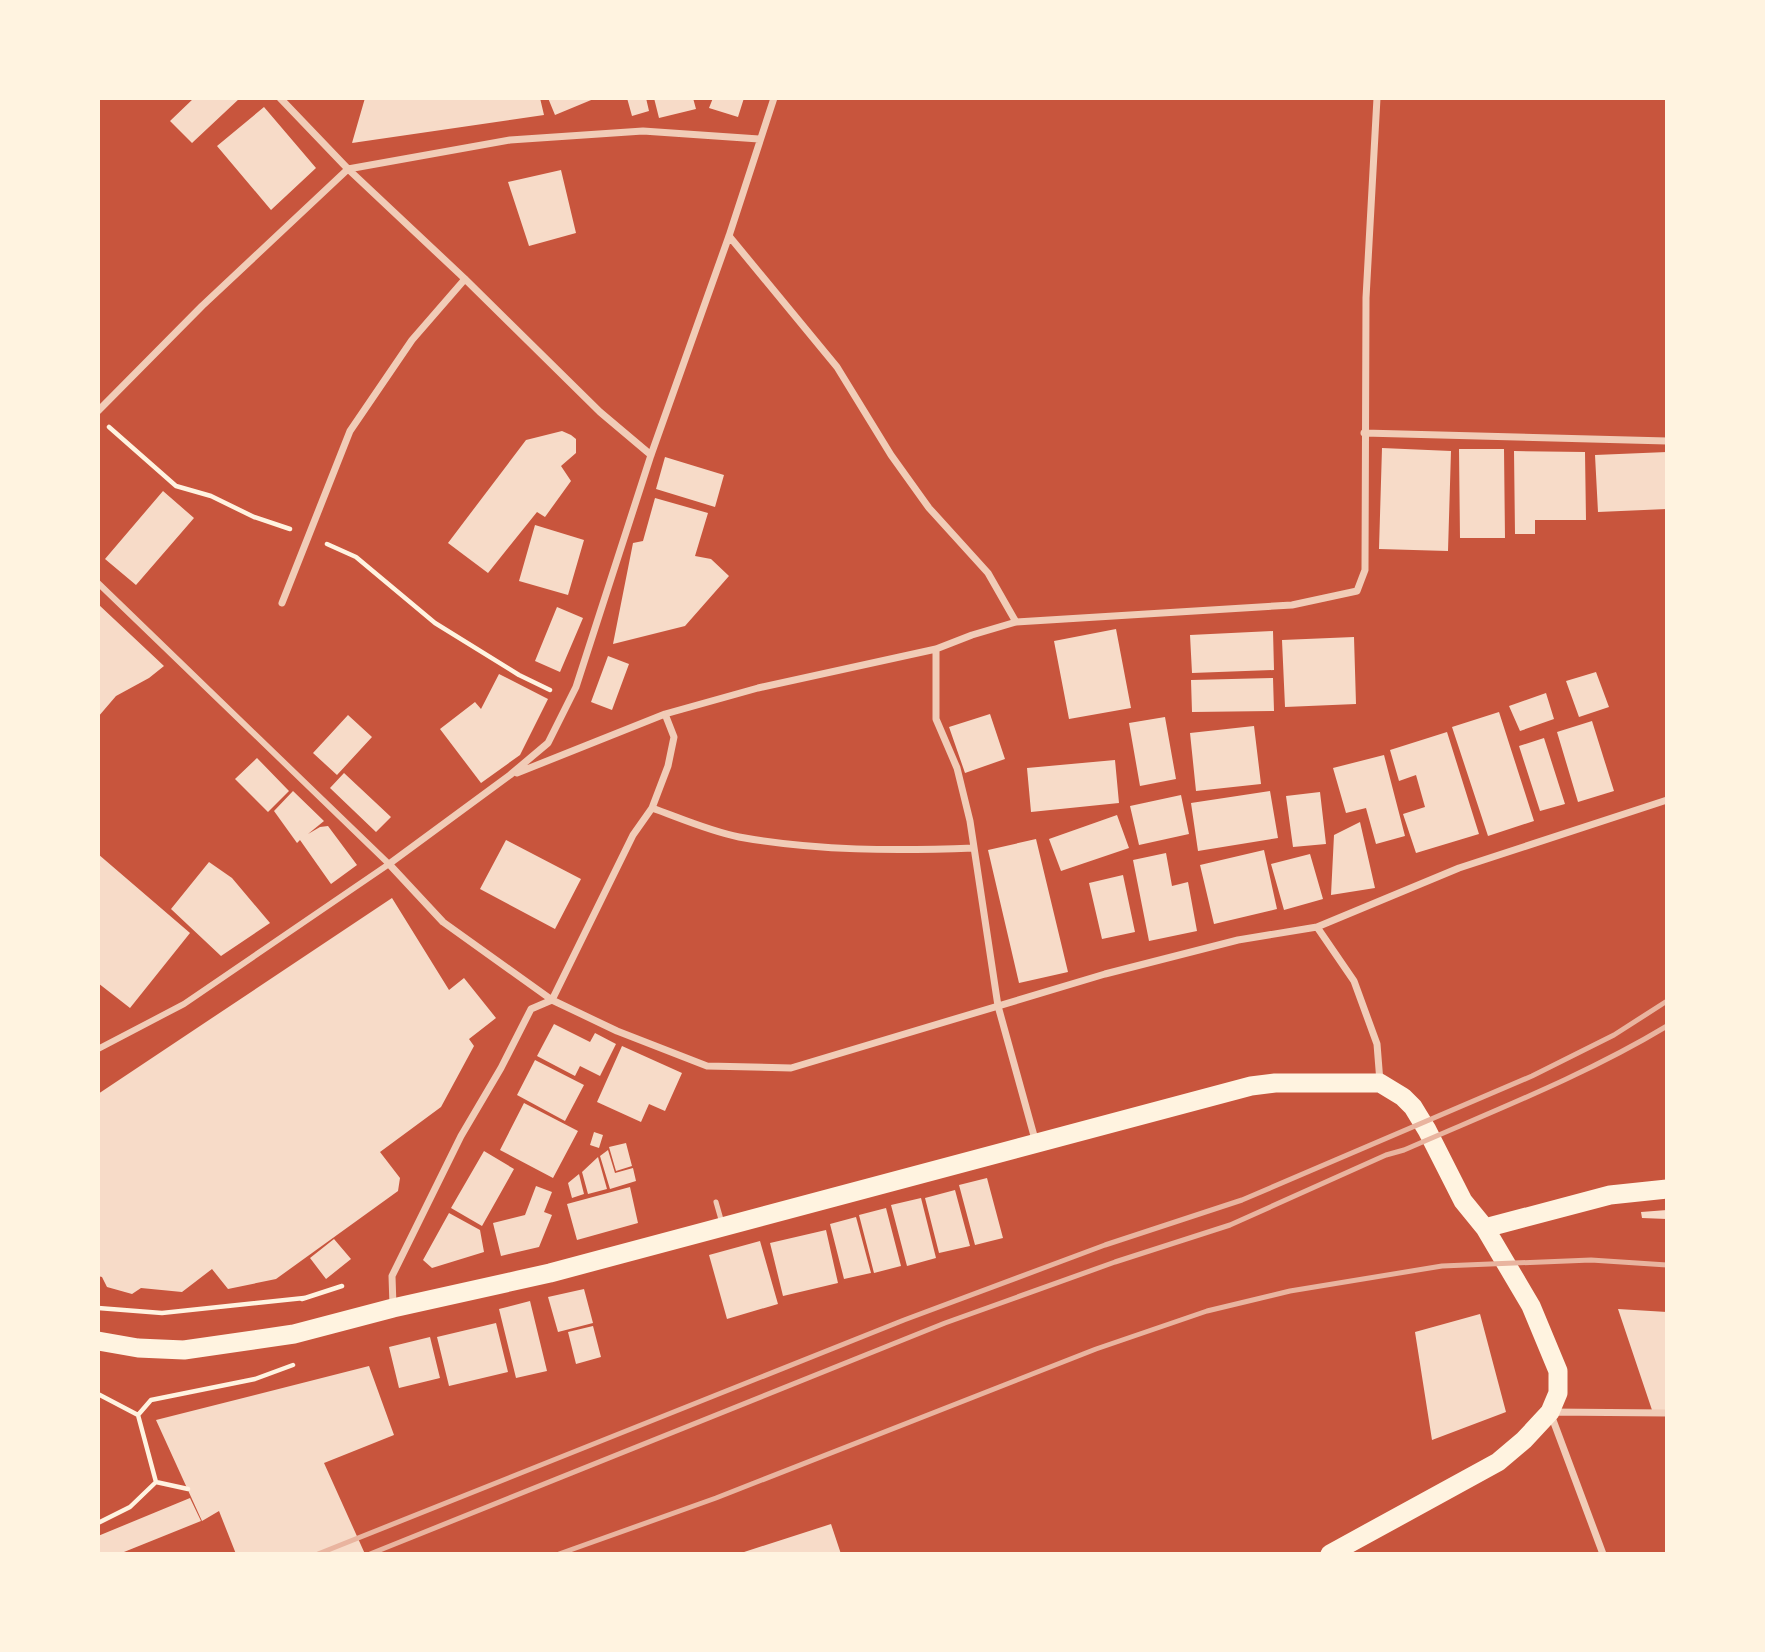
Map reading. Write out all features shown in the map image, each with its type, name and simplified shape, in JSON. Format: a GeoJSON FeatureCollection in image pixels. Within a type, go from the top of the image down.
{"type":"FeatureCollection","features":[{"type":"Feature","properties":{"kind":"highway"},"geometry":{"type":"LineString","coordinates":[[98,1341],[138,1348],[184,1350],[294,1334],[393,1308],[550,1273],[1251,1086],[1275,1083],[1380,1083],[1403,1097],[1413,1107],[1463,1201],[1485,1228],[1531,1306],[1558,1371],[1558,1393],[1550,1412],[1524,1440],[1498,1462],[1331,1554]]}},
{"type":"Feature","properties":{"kind":"highway"},"geometry":{"type":"LineString","coordinates":[[1485,1228],[1610,1195],[1667,1189]]}},
{"type":"Feature","properties":{"kind":"street"},"geometry":{"type":"LineString","coordinates":[[280,98],[348,169],[600,412],[651,455]]}},
{"type":"Feature","properties":{"kind":"street"},"geometry":{"type":"LineString","coordinates":[[98,1049],[184,1004],[389,864],[510,775],[548,743],[570,698],[602,610],[651,455],[729,236],[774,98]]}},
{"type":"Feature","properties":{"kind":"street"},"geometry":{"type":"LineString","coordinates":[[510,775],[665,714],[758,688],[936,649],[1016,622],[1292,605],[1357,591],[1365,570],[1366,298],[1377,98]]}},
{"type":"Feature","properties":{"kind":"street"},"geometry":{"type":"LineString","coordinates":[[98,411],[202,306],[348,169],[510,139],[643,131],[759,139]]}},
{"type":"Feature","properties":{"kind":"street"},"geometry":{"type":"LineString","coordinates":[[729,236],[837,367],[891,455],[929,508],[988,573],[1016,622]]}},
{"type":"Feature","properties":{"kind":"street"},"geometry":{"type":"LineString","coordinates":[[282,603],[350,431],[412,340],[465,279]]}},
{"type":"Feature","properties":{"kind":"street"},"geometry":{"type":"LineString","coordinates":[[1364,433],[1667,442]]}},
{"type":"Feature","properties":{"kind":"street"},"geometry":{"type":"LineString","coordinates":[[98,583],[389,864],[443,922],[552,1000],[617,1031],[708,1066],[791,1068],[1105,974],[1238,940],[1317,926],[1459,868],[1667,800]]}},
{"type":"Feature","properties":{"kind":"street"},"geometry":{"type":"LineString","coordinates":[[936,649],[936,719],[957,768],[974,848],[998,1006],[1036,1143]]}},
{"type":"Feature","properties":{"kind":"street"},"geometry":{"type":"LineString","coordinates":[[393,1308],[392,1276],[461,1136],[501,1068],[531,1009],[552,1000],[633,835],[652,808],[668,766],[674,737],[665,714]]}},
{"type":"Feature","properties":{"kind":"street"},"geometry":{"type":"LineString","coordinates":[[652,808],[736,836],[805,845],[889,851],[974,848]]}},
{"type":"Feature","properties":{"kind":"street"},"geometry":{"type":"LineString","coordinates":[[1317,926],[1354,981],[1377,1044],[1380,1083]]}},
{"type":"Feature","properties":{"kind":"street"},"geometry":{"type":"LineString","coordinates":[[1603,1554],[1550,1412],[1667,1413]]}},
{"type":"Feature","properties":{"kind":"lane"},"geometry":{"type":"LineString","coordinates":[[716,1202],[722,1226]]}},
{"type":"Feature","properties":{"kind":"path"},"geometry":{"type":"LineString","coordinates":[[107,425],[176,486],[211,496],[254,517],[309,536],[356,557],[435,623],[519,675],[570,698]]}},
{"type":"Feature","properties":{"kind":"path"},"geometry":{"type":"LineString","coordinates":[[98,1308],[162,1313],[303,1298],[342,1286]]}},
{"type":"Feature","properties":{"kind":"path"},"geometry":{"type":"LineString","coordinates":[[293,1305],[303,1298]]}},
{"type":"Feature","properties":{"kind":"path"},"geometry":{"type":"LineString","coordinates":[[138,1415],[151,1399],[255,1379],[304,1361]]}},
{"type":"Feature","properties":{"kind":"path"},"geometry":{"type":"LineString","coordinates":[[98,1394],[138,1415],[156,1482]]}},
{"type":"Feature","properties":{"kind":"path"},"geometry":{"type":"LineString","coordinates":[[156,1482],[188,1489]]}},
{"type":"Feature","properties":{"kind":"path"},"geometry":{"type":"LineString","coordinates":[[98,1523],[130,1507],[156,1482]]}},
{"type":"Feature","properties":{"kind":"building"},"geometry":{"type":"Polygon","coordinates":[[[194,98],[240,98],[192,143],[170,121],[194,98]]]}},
{"type":"Feature","properties":{"kind":"building"},"geometry":{"type":"Polygon","coordinates":[[[365,98],[540,98],[544,115],[352,143],[365,98]]]}},
{"type":"Feature","properties":{"kind":"building"},"geometry":{"type":"Polygon","coordinates":[[[548,98],[596,98],[555,115],[548,98]]]}},
{"type":"Feature","properties":{"kind":"building"},"geometry":{"type":"Polygon","coordinates":[[[627,98],[646,98],[649,111],[632,116],[627,98]]]}},
{"type":"Feature","properties":{"kind":"building"},"geometry":{"type":"Polygon","coordinates":[[[654,98],[693,98],[696,109],[659,118],[654,98]]]}},
{"type":"Feature","properties":{"kind":"building"},"geometry":{"type":"Polygon","coordinates":[[[713,98],[744,98],[738,117],[709,108],[713,98]]]}},
{"type":"Feature","properties":{"kind":"building"},"geometry":{"type":"Polygon","coordinates":[[[264,107],[316,168],[271,210],[217,146],[264,107]]]}},
{"type":"Feature","properties":{"kind":"building"},"geometry":{"type":"Polygon","coordinates":[[[561,170],[576,233],[529,246],[508,182],[561,170]]]}},
{"type":"Feature","properties":{"kind":"building"},"geometry":{"type":"Polygon","coordinates":[[[562,431],[576,439],[576,453],[561,466],[571,481],[545,517],[537,512],[488,573],[448,543],[526,440],[562,431]]]}},
{"type":"Feature","properties":{"kind":"building"},"geometry":{"type":"Polygon","coordinates":[[[1382,448],[1451,451],[1448,551],[1379,549],[1382,448]]]}},
{"type":"Feature","properties":{"kind":"building"},"geometry":{"type":"Polygon","coordinates":[[[1459,449],[1504,449],[1505,538],[1460,538],[1459,449]]]}},
{"type":"Feature","properties":{"kind":"building"},"geometry":{"type":"Polygon","coordinates":[[[1514,451],[1585,452],[1586,520],[1535,520],[1535,534],[1515,534],[1514,451]]]}},
{"type":"Feature","properties":{"kind":"building"},"geometry":{"type":"Polygon","coordinates":[[[1667,452],[1667,509],[1598,512],[1595,455],[1667,452]]]}},
{"type":"Feature","properties":{"kind":"building"},"geometry":{"type":"Polygon","coordinates":[[[665,457],[724,475],[715,507],[656,489],[665,457]]]}},
{"type":"Feature","properties":{"kind":"building"},"geometry":{"type":"Polygon","coordinates":[[[163,491],[194,518],[136,585],[105,559],[163,491]]]}},
{"type":"Feature","properties":{"kind":"building"},"geometry":{"type":"Polygon","coordinates":[[[655,498],[708,513],[695,556],[711,559],[729,576],[685,626],[613,644],[633,543],[643,541],[655,498]]]}},
{"type":"Feature","properties":{"kind":"building"},"geometry":{"type":"Polygon","coordinates":[[[535,525],[584,540],[568,595],[519,581],[535,525]]]}},
{"type":"Feature","properties":{"kind":"building"},"geometry":{"type":"Polygon","coordinates":[[[98,604],[164,666],[149,678],[116,696],[98,717],[98,604]]]}},
{"type":"Feature","properties":{"kind":"building"},"geometry":{"type":"Polygon","coordinates":[[[557,607],[583,618],[560,672],[535,661],[557,607]]]}},
{"type":"Feature","properties":{"kind":"building"},"geometry":{"type":"Polygon","coordinates":[[[1116,629],[1131,708],[1069,719],[1054,641],[1116,629]]]}},
{"type":"Feature","properties":{"kind":"building"},"geometry":{"type":"Polygon","coordinates":[[[1273,631],[1274,670],[1192,673],[1190,635],[1273,631]]]}},
{"type":"Feature","properties":{"kind":"building"},"geometry":{"type":"Polygon","coordinates":[[[1354,637],[1356,704],[1285,707],[1282,640],[1354,637]]]}},
{"type":"Feature","properties":{"kind":"building"},"geometry":{"type":"Polygon","coordinates":[[[608,656],[629,664],[612,710],[591,702],[608,656]]]}},
{"type":"Feature","properties":{"kind":"building"},"geometry":{"type":"Polygon","coordinates":[[[1596,672],[1609,707],[1579,717],[1566,681],[1596,672]]]}},
{"type":"Feature","properties":{"kind":"building"},"geometry":{"type":"Polygon","coordinates":[[[499,674],[548,699],[520,755],[481,783],[440,729],[475,702],[481,709],[499,674]]]}},
{"type":"Feature","properties":{"kind":"building"},"geometry":{"type":"Polygon","coordinates":[[[1273,678],[1274,711],[1192,712],[1191,680],[1273,678]]]}},
{"type":"Feature","properties":{"kind":"building"},"geometry":{"type":"Polygon","coordinates":[[[1546,693],[1554,719],[1520,731],[1509,706],[1546,693]]]}},
{"type":"Feature","properties":{"kind":"building"},"geometry":{"type":"Polygon","coordinates":[[[1499,712],[1534,821],[1488,836],[1452,727],[1499,712]]]}},
{"type":"Feature","properties":{"kind":"building"},"geometry":{"type":"Polygon","coordinates":[[[990,714],[1005,759],[965,773],[949,727],[990,714]]]}},
{"type":"Feature","properties":{"kind":"building"},"geometry":{"type":"Polygon","coordinates":[[[348,715],[372,737],[337,775],[313,753],[348,715]]]}},
{"type":"Feature","properties":{"kind":"building"},"geometry":{"type":"Polygon","coordinates":[[[1165,717],[1176,779],[1140,786],[1129,723],[1165,717]]]}},
{"type":"Feature","properties":{"kind":"building"},"geometry":{"type":"Polygon","coordinates":[[[1592,721],[1614,791],[1578,802],[1557,732],[1592,721]]]}},
{"type":"Feature","properties":{"kind":"building"},"geometry":{"type":"Polygon","coordinates":[[[1254,726],[1261,784],[1196,791],[1190,733],[1254,726]]]}},
{"type":"Feature","properties":{"kind":"building"},"geometry":{"type":"Polygon","coordinates":[[[1447,732],[1479,834],[1416,853],[1403,814],[1425,807],[1416,775],[1399,781],[1390,750],[1447,732]]]}},
{"type":"Feature","properties":{"kind":"building"},"geometry":{"type":"Polygon","coordinates":[[[1544,738],[1565,804],[1540,811],[1519,746],[1544,738]]]}},
{"type":"Feature","properties":{"kind":"building"},"geometry":{"type":"Polygon","coordinates":[[[1384,755],[1405,836],[1376,844],[1366,808],[1346,813],[1333,768],[1384,755]]]}},
{"type":"Feature","properties":{"kind":"building"},"geometry":{"type":"Polygon","coordinates":[[[257,758],[289,791],[268,812],[235,779],[257,758]]]}},
{"type":"Feature","properties":{"kind":"building"},"geometry":{"type":"Polygon","coordinates":[[[1115,760],[1119,803],[1031,812],[1027,768],[1115,760]]]}},
{"type":"Feature","properties":{"kind":"building"},"geometry":{"type":"Polygon","coordinates":[[[344,773],[391,817],[376,832],[330,788],[344,773]]]}},
{"type":"Feature","properties":{"kind":"building"},"geometry":{"type":"Polygon","coordinates":[[[293,791],[324,821],[308,834],[328,826],[357,865],[331,884],[300,840],[297,843],[274,811],[293,791]]]}},
{"type":"Feature","properties":{"kind":"building"},"geometry":{"type":"Polygon","coordinates":[[[1270,791],[1278,838],[1198,851],[1191,803],[1270,791]]]}},
{"type":"Feature","properties":{"kind":"building"},"geometry":{"type":"Polygon","coordinates":[[[1320,792],[1326,844],[1293,847],[1286,796],[1320,792]]]}},
{"type":"Feature","properties":{"kind":"building"},"geometry":{"type":"Polygon","coordinates":[[[1181,795],[1189,834],[1139,845],[1130,806],[1181,795]]]}},
{"type":"Feature","properties":{"kind":"building"},"geometry":{"type":"Polygon","coordinates":[[[1117,815],[1129,848],[1061,871],[1049,839],[1117,815]]]}},
{"type":"Feature","properties":{"kind":"building"},"geometry":{"type":"Polygon","coordinates":[[[1360,822],[1375,888],[1331,895],[1334,835],[1360,822]]]}},
{"type":"Feature","properties":{"kind":"building"},"geometry":{"type":"Polygon","coordinates":[[[1036,839],[1068,972],[1019,983],[988,850],[1036,839]]]}},
{"type":"Feature","properties":{"kind":"building"},"geometry":{"type":"Polygon","coordinates":[[[506,840],[581,879],[555,929],[480,889],[506,840]]]}},
{"type":"Feature","properties":{"kind":"building"},"geometry":{"type":"Polygon","coordinates":[[[1264,850],[1277,909],[1214,924],[1200,865],[1264,850]]]}},
{"type":"Feature","properties":{"kind":"building"},"geometry":{"type":"Polygon","coordinates":[[[1166,853],[1172,886],[1188,882],[1197,931],[1149,941],[1133,860],[1166,853]]]}},
{"type":"Feature","properties":{"kind":"building"},"geometry":{"type":"Polygon","coordinates":[[[98,854],[190,933],[130,1008],[98,983],[98,854]]]}},
{"type":"Feature","properties":{"kind":"building"},"geometry":{"type":"Polygon","coordinates":[[[1310,854],[1323,899],[1284,910],[1271,864],[1310,854]]]}},
{"type":"Feature","properties":{"kind":"building"},"geometry":{"type":"Polygon","coordinates":[[[209,862],[232,878],[270,923],[221,956],[171,909],[209,862]]]}},
{"type":"Feature","properties":{"kind":"building"},"geometry":{"type":"Polygon","coordinates":[[[1123,875],[1135,932],[1102,939],[1089,883],[1123,875]]]}},
{"type":"Feature","properties":{"kind":"building"},"geometry":{"type":"Polygon","coordinates":[[[392,898],[449,990],[464,978],[496,1018],[469,1039],[474,1046],[441,1107],[380,1152],[400,1178],[398,1191],[276,1279],[228,1289],[212,1269],[182,1292],[141,1288],[132,1294],[107,1287],[102,1277],[98,1276],[98,1094],[392,898]]]}},
{"type":"Feature","properties":{"kind":"building"},"geometry":{"type":"Polygon","coordinates":[[[554,1024],[590,1042],[595,1033],[616,1044],[600,1076],[580,1066],[575,1076],[537,1056],[554,1024]]]}},
{"type":"Feature","properties":{"kind":"building"},"geometry":{"type":"Polygon","coordinates":[[[622,1046],[682,1073],[665,1111],[649,1104],[641,1122],[597,1102],[622,1046]]]}},
{"type":"Feature","properties":{"kind":"building"},"geometry":{"type":"Polygon","coordinates":[[[535,1060],[584,1085],[565,1121],[517,1095],[535,1060]]]}},
{"type":"Feature","properties":{"kind":"building"},"geometry":{"type":"Polygon","coordinates":[[[524,1103],[578,1131],[553,1178],[500,1150],[524,1103]]]}},
{"type":"Feature","properties":{"kind":"building"},"geometry":{"type":"Polygon","coordinates":[[[594,1132],[603,1135],[599,1148],[590,1145],[594,1132]]]}},
{"type":"Feature","properties":{"kind":"building"},"geometry":{"type":"Polygon","coordinates":[[[626,1143],[632,1166],[616,1171],[609,1147],[626,1143]]]}},
{"type":"Feature","properties":{"kind":"building"},"geometry":{"type":"Polygon","coordinates":[[[608,1150],[615,1173],[633,1168],[636,1181],[610,1189],[600,1156],[608,1150]]]}},
{"type":"Feature","properties":{"kind":"building"},"geometry":{"type":"Polygon","coordinates":[[[484,1151],[514,1169],[482,1226],[451,1208],[484,1151]]]}},
{"type":"Feature","properties":{"kind":"building"},"geometry":{"type":"Polygon","coordinates":[[[598,1157],[607,1189],[588,1194],[582,1172],[598,1157]]]}},
{"type":"Feature","properties":{"kind":"building"},"geometry":{"type":"Polygon","coordinates":[[[579,1174],[584,1194],[572,1198],[568,1183],[579,1174]]]}},
{"type":"Feature","properties":{"kind":"building"},"geometry":{"type":"Polygon","coordinates":[[[987,1178],[1003,1238],[975,1245],[959,1185],[987,1178]]]}},
{"type":"Feature","properties":{"kind":"building"},"geometry":{"type":"Polygon","coordinates":[[[536,1186],[552,1192],[544,1212],[552,1215],[539,1247],[501,1256],[493,1223],[525,1215],[536,1186]]]}},
{"type":"Feature","properties":{"kind":"building"},"geometry":{"type":"Polygon","coordinates":[[[630,1187],[638,1223],[577,1240],[567,1204],[630,1187]]]}},
{"type":"Feature","properties":{"kind":"building"},"geometry":{"type":"Polygon","coordinates":[[[955,1190],[970,1246],[939,1253],[925,1198],[955,1190]]]}},
{"type":"Feature","properties":{"kind":"building"},"geometry":{"type":"Polygon","coordinates":[[[921,1198],[936,1258],[907,1266],[891,1205],[921,1198]]]}},
{"type":"Feature","properties":{"kind":"building"},"geometry":{"type":"Polygon","coordinates":[[[886,1208],[901,1266],[874,1273],[859,1215],[886,1208]]]}},
{"type":"Feature","properties":{"kind":"building"},"geometry":{"type":"Polygon","coordinates":[[[1667,1210],[1667,1219],[1642,1218],[1641,1212],[1667,1210]]]}},
{"type":"Feature","properties":{"kind":"building"},"geometry":{"type":"Polygon","coordinates":[[[449,1213],[480,1230],[484,1252],[432,1268],[423,1260],[449,1213]]]}},
{"type":"Feature","properties":{"kind":"building"},"geometry":{"type":"Polygon","coordinates":[[[856,1217],[871,1273],[844,1279],[830,1224],[856,1217]]]}},
{"type":"Feature","properties":{"kind":"building"},"geometry":{"type":"Polygon","coordinates":[[[826,1230],[838,1283],[783,1296],[770,1243],[826,1230]]]}},
{"type":"Feature","properties":{"kind":"building"},"geometry":{"type":"Polygon","coordinates":[[[334,1239],[351,1259],[326,1279],[310,1258],[334,1239]]]}},
{"type":"Feature","properties":{"kind":"building"},"geometry":{"type":"Polygon","coordinates":[[[760,1241],[778,1304],[727,1319],[709,1255],[760,1241]]]}},
{"type":"Feature","properties":{"kind":"building"},"geometry":{"type":"Polygon","coordinates":[[[584,1289],[593,1323],[558,1332],[548,1297],[584,1289]]]}},
{"type":"Feature","properties":{"kind":"building"},"geometry":{"type":"Polygon","coordinates":[[[530,1301],[547,1371],[516,1378],[499,1309],[530,1301]]]}},
{"type":"Feature","properties":{"kind":"building"},"geometry":{"type":"Polygon","coordinates":[[[1618,1309],[1667,1312],[1667,1412],[1653,1413],[1618,1309]]]}},
{"type":"Feature","properties":{"kind":"building"},"geometry":{"type":"Polygon","coordinates":[[[1480,1314],[1506,1412],[1432,1440],[1415,1332],[1480,1314]]]}},
{"type":"Feature","properties":{"kind":"building"},"geometry":{"type":"Polygon","coordinates":[[[496,1323],[508,1372],[449,1386],[437,1337],[496,1323]]]}},
{"type":"Feature","properties":{"kind":"building"},"geometry":{"type":"Polygon","coordinates":[[[593,1326],[601,1357],[576,1364],[568,1332],[593,1326]]]}},
{"type":"Feature","properties":{"kind":"building"},"geometry":{"type":"Polygon","coordinates":[[[430,1337],[440,1378],[399,1388],[389,1347],[430,1337]]]}},
{"type":"Feature","properties":{"kind":"building"},"geometry":{"type":"Polygon","coordinates":[[[369,1366],[394,1435],[324,1463],[365,1554],[236,1554],[219,1511],[202,1521],[156,1420],[369,1366]]]}},
{"type":"Feature","properties":{"kind":"building"},"geometry":{"type":"Polygon","coordinates":[[[190,1498],[201,1521],[119,1554],[98,1554],[98,1536],[190,1498]]]}},
{"type":"Feature","properties":{"kind":"building"},"geometry":{"type":"Polygon","coordinates":[[[831,1524],[841,1554],[741,1554],[741,1553],[831,1524]]]}},
{"type":"Feature","properties":{"kind":"railway"},"geometry":{"type":"LineString","coordinates":[[318,1554],[904,1320],[1105,1245],[1242,1200],[1532,1076],[1614,1035],[1667,1001]]}},
{"type":"Feature","properties":{"kind":"railway"},"geometry":{"type":"LineString","coordinates":[[370,1554],[945,1323],[1115,1262],[1230,1225],[1386,1155],[1404,1150],[1538,1092],[1667,1026]]}},
{"type":"Feature","properties":{"kind":"railway"},"geometry":{"type":"LineString","coordinates":[[559,1554],[716,1498],[1096,1349],[1207,1311],[1290,1291],[1442,1266],[1591,1260],[1667,1265]]}}]}
